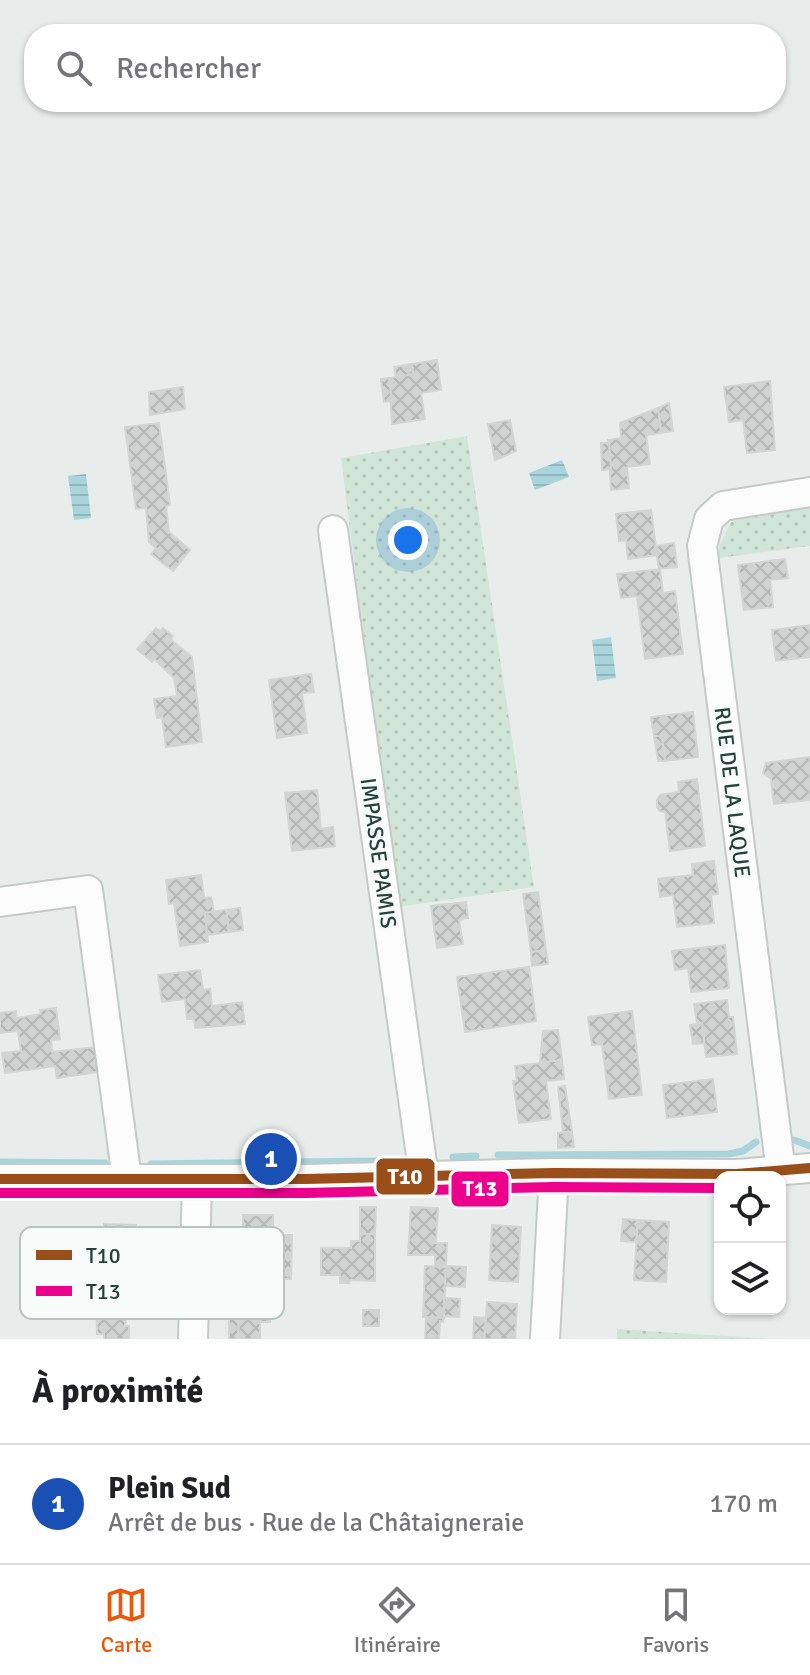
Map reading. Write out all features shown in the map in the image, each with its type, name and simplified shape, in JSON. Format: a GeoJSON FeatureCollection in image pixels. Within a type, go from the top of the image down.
{"type":"FeatureCollection","features":[{"type":"Feature","properties":{"kind":"street","name":"RUE DE LA LAQUE"},"geometry":{"type":"LineString","coordinates":[[778,1171],[779,1156],[702,546],[709,519],[723,506],[810,492]]}},
{"type":"Feature","properties":{"kind":"street","name":"IMPASSE PAMIS"},"geometry":{"type":"LineString","coordinates":[[333,530],[424,1177]]}},
{"type":"Feature","properties":{"kind":"street"},"geometry":{"type":"LineString","coordinates":[[0,902],[88,890],[127,1179]]}},
{"type":"Feature","properties":{"kind":"street"},"geometry":{"type":"LineString","coordinates":[[778,1171],[810,1168]]}},
{"type":"Feature","properties":{"kind":"street"},"geometry":{"type":"LineString","coordinates":[[545,1339],[554,1173]]}},
{"type":"Feature","properties":{"kind":"street"},"geometry":{"type":"LineString","coordinates":[[0,1179],[714,1174]]}},
{"type":"Feature","properties":{"kind":"street"},"geometry":{"type":"LineString","coordinates":[[196,1227],[197,1179]]}},
{"type":"Feature","properties":{"kind":"street"},"geometry":{"type":"LineString","coordinates":[[193,1339],[194,1319]]}},
{"type":"Feature","properties":{"kind":"green space"},"geometry":{"type":"Polygon","coordinates":[[[467,436],[534,887],[398,907],[341,458],[467,436]]]}},
{"type":"Feature","properties":{"kind":"green space"},"geometry":{"type":"Polygon","coordinates":[[[810,508],[810,546],[719,558],[719,546],[731,522],[747,516],[810,508]]]}},
{"type":"Feature","properties":{"kind":"green space"},"geometry":{"type":"Polygon","coordinates":[[[617,1329],[770,1339],[617,1339],[617,1329]]]}},
{"type":"Feature","properties":{"kind":"water"},"geometry":{"type":"Polygon","coordinates":[[[562,460],[569,477],[535,490],[529,473],[562,460]]]}},
{"type":"Feature","properties":{"kind":"water"},"geometry":{"type":"Polygon","coordinates":[[[86,474],[91,518],[74,520],[68,476],[86,474]]]}},
{"type":"Feature","properties":{"kind":"water"},"geometry":{"type":"Polygon","coordinates":[[[611,637],[616,678],[597,681],[592,640],[611,637]]]}},
{"type":"Feature","properties":{"kind":"building"},"geometry":{"type":"Polygon","coordinates":[[[437,360],[441,390],[421,393],[425,419],[392,424],[389,378],[413,374],[412,364],[437,360]]]}},
{"type":"Feature","properties":{"kind":"building"},"geometry":{"type":"Polygon","coordinates":[[[412,364],[413,374],[396,377],[394,367],[412,364]]]}},
{"type":"Feature","properties":{"kind":"building"},"geometry":{"type":"Polygon","coordinates":[[[389,378],[392,401],[384,402],[381,379],[389,378]]]}},
{"type":"Feature","properties":{"kind":"building"},"geometry":{"type":"Polygon","coordinates":[[[770,381],[775,450],[747,453],[743,420],[729,422],[724,387],[770,381]]]}},
{"type":"Feature","properties":{"kind":"building"},"geometry":{"type":"Polygon","coordinates":[[[183,387],[185,409],[150,415],[149,392],[183,387]]]}},
{"type":"Feature","properties":{"kind":"building"},"geometry":{"type":"Polygon","coordinates":[[[669,403],[673,431],[661,433],[658,408],[669,403]]]}},
{"type":"Feature","properties":{"kind":"building"},"geometry":{"type":"Polygon","coordinates":[[[658,408],[661,433],[646,435],[650,464],[627,467],[629,488],[611,490],[608,440],[621,438],[620,423],[658,408]]]}},
{"type":"Feature","properties":{"kind":"building"},"geometry":{"type":"Polygon","coordinates":[[[510,420],[516,451],[495,460],[488,424],[510,420]]]}},
{"type":"Feature","properties":{"kind":"building"},"geometry":{"type":"Polygon","coordinates":[[[159,423],[170,505],[166,506],[169,532],[190,550],[173,571],[151,554],[156,548],[149,542],[146,508],[136,509],[125,427],[159,423]]]}},
{"type":"Feature","properties":{"kind":"building"},"geometry":{"type":"Polygon","coordinates":[[[601,443],[609,443],[611,469],[602,470],[601,443]]]}},
{"type":"Feature","properties":{"kind":"building"},"geometry":{"type":"Polygon","coordinates":[[[651,510],[657,555],[628,559],[626,540],[619,541],[616,514],[651,510]]]}},
{"type":"Feature","properties":{"kind":"building"},"geometry":{"type":"Polygon","coordinates":[[[674,543],[677,567],[659,569],[655,546],[674,543]]]}},
{"type":"Feature","properties":{"kind":"building"},"geometry":{"type":"Polygon","coordinates":[[[785,559],[788,578],[770,580],[773,607],[744,610],[738,565],[785,559]]]}},
{"type":"Feature","properties":{"kind":"building"},"geometry":{"type":"Polygon","coordinates":[[[660,569],[663,593],[675,591],[683,654],[645,659],[637,596],[621,598],[617,574],[660,569]]]}},
{"type":"Feature","properties":{"kind":"building"},"geometry":{"type":"Polygon","coordinates":[[[810,625],[810,657],[776,661],[772,630],[810,625]]]}},
{"type":"Feature","properties":{"kind":"building"},"geometry":{"type":"Polygon","coordinates":[[[156,628],[161,632],[163,628],[173,636],[170,639],[192,657],[202,742],[166,747],[162,717],[157,718],[154,699],[177,696],[174,678],[154,659],[152,662],[137,649],[156,628]]]}},
{"type":"Feature","properties":{"kind":"building"},"geometry":{"type":"Polygon","coordinates":[[[311,674],[314,692],[302,693],[307,733],[277,738],[269,680],[311,674]]]}},
{"type":"Feature","properties":{"kind":"building"},"geometry":{"type":"Polygon","coordinates":[[[693,712],[698,757],[665,761],[662,736],[654,736],[651,717],[693,712]]]}},
{"type":"Feature","properties":{"kind":"building"},"geometry":{"type":"Polygon","coordinates":[[[654,736],[662,736],[665,761],[658,761],[654,736]]]}},
{"type":"Feature","properties":{"kind":"building"},"geometry":{"type":"Polygon","coordinates":[[[810,757],[810,800],[774,804],[771,779],[763,773],[766,763],[810,757]]]}},
{"type":"Feature","properties":{"kind":"building"},"geometry":{"type":"Polygon","coordinates":[[[697,779],[705,846],[670,851],[665,812],[657,807],[657,800],[660,795],[679,792],[678,782],[697,779]]]}},
{"type":"Feature","properties":{"kind":"building"},"geometry":{"type":"Polygon","coordinates":[[[317,790],[321,829],[333,827],[335,846],[292,851],[285,793],[317,790]]]}},
{"type":"Feature","properties":{"kind":"building"},"geometry":{"type":"Polygon","coordinates":[[[714,861],[718,894],[711,895],[714,923],[677,927],[673,895],[660,897],[658,879],[693,875],[692,864],[714,861]]]}},
{"type":"Feature","properties":{"kind":"building"},"geometry":{"type":"Polygon","coordinates":[[[201,875],[204,898],[211,897],[214,912],[205,913],[208,942],[180,946],[174,903],[169,904],[166,880],[201,875]]]}},
{"type":"Feature","properties":{"kind":"building"},"geometry":{"type":"Polygon","coordinates":[[[538,892],[546,950],[531,952],[523,894],[538,892]]]}},
{"type":"Feature","properties":{"kind":"building"},"geometry":{"type":"Polygon","coordinates":[[[466,902],[468,918],[459,920],[463,944],[437,948],[431,906],[466,902]]]}},
{"type":"Feature","properties":{"kind":"building"},"geometry":{"type":"Polygon","coordinates":[[[240,908],[243,930],[229,932],[226,910],[240,908]]]}},
{"type":"Feature","properties":{"kind":"building"},"geometry":{"type":"Polygon","coordinates":[[[226,910],[229,932],[207,935],[205,913],[226,910]]]}},
{"type":"Feature","properties":{"kind":"building"},"geometry":{"type":"Polygon","coordinates":[[[725,945],[729,988],[691,992],[688,968],[675,970],[672,951],[725,945]]]}},
{"type":"Feature","properties":{"kind":"building"},"geometry":{"type":"Polygon","coordinates":[[[546,950],[548,964],[532,966],[531,952],[546,950]]]}},
{"type":"Feature","properties":{"kind":"building"},"geometry":{"type":"Polygon","coordinates":[[[529,967],[536,1021],[465,1032],[457,977],[529,967]]]}},
{"type":"Feature","properties":{"kind":"building"},"geometry":{"type":"Polygon","coordinates":[[[200,970],[203,990],[210,989],[212,1006],[242,1002],[245,1024],[195,1028],[194,1019],[187,1019],[185,999],[162,1002],[158,975],[200,970]]]}},
{"type":"Feature","properties":{"kind":"building"},"geometry":{"type":"Polygon","coordinates":[[[727,1000],[729,1017],[733,1017],[737,1054],[706,1057],[702,1023],[697,1024],[694,1004],[727,1000]]]}},
{"type":"Feature","properties":{"kind":"building"},"geometry":{"type":"Polygon","coordinates":[[[56,1008],[60,1039],[51,1040],[52,1052],[95,1047],[98,1072],[57,1078],[55,1066],[5,1073],[2,1053],[21,1051],[18,1031],[0,1033],[0,1013],[16,1011],[17,1018],[56,1008]]]}},
{"type":"Feature","properties":{"kind":"building"},"geometry":{"type":"Polygon","coordinates":[[[632,1011],[642,1095],[609,1099],[602,1044],[592,1045],[588,1017],[632,1011]]]}},
{"type":"Feature","properties":{"kind":"building"},"geometry":{"type":"Polygon","coordinates":[[[702,1023],[704,1043],[693,1044],[690,1025],[702,1023]]]}},
{"type":"Feature","properties":{"kind":"building"},"geometry":{"type":"Polygon","coordinates":[[[558,1030],[562,1060],[540,1063],[543,1031],[558,1030]]]}},
{"type":"Feature","properties":{"kind":"building"},"geometry":{"type":"Polygon","coordinates":[[[562,1060],[564,1079],[546,1081],[551,1119],[519,1123],[513,1081],[517,1081],[515,1066],[562,1060]]]}},
{"type":"Feature","properties":{"kind":"building"},"geometry":{"type":"Polygon","coordinates":[[[713,1079],[717,1112],[667,1118],[663,1085],[713,1079]]]}},
{"type":"Feature","properties":{"kind":"building"},"geometry":{"type":"Polygon","coordinates":[[[565,1086],[572,1132],[563,1132],[558,1087],[565,1086]]]}},
{"type":"Feature","properties":{"kind":"building"},"geometry":{"type":"Polygon","coordinates":[[[572,1132],[574,1147],[558,1148],[558,1133],[572,1132]]]}},
{"type":"Feature","properties":{"kind":"building"},"geometry":{"type":"Polygon","coordinates":[[[360,1207],[376,1207],[375,1234],[360,1234],[360,1207]]]}},
{"type":"Feature","properties":{"kind":"building"},"geometry":{"type":"Polygon","coordinates":[[[411,1207],[438,1208],[436,1243],[447,1243],[446,1267],[435,1267],[435,1255],[408,1255],[411,1207]]]}},
{"type":"Feature","properties":{"kind":"building"},"geometry":{"type":"Polygon","coordinates":[[[243,1215],[273,1215],[273,1227],[243,1227],[243,1215]]]}},
{"type":"Feature","properties":{"kind":"building"},"geometry":{"type":"Polygon","coordinates":[[[623,1219],[638,1220],[636,1242],[621,1241],[623,1219]]]}},
{"type":"Feature","properties":{"kind":"building"},"geometry":{"type":"Polygon","coordinates":[[[638,1220],[669,1222],[666,1282],[634,1280],[638,1220]]]}},
{"type":"Feature","properties":{"kind":"building"},"geometry":{"type":"Polygon","coordinates":[[[104,1224],[136,1227],[104,1227],[104,1224]]]}},
{"type":"Feature","properties":{"kind":"building"},"geometry":{"type":"Polygon","coordinates":[[[492,1225],[521,1227],[518,1282],[489,1280],[492,1225]]]}},
{"type":"Feature","properties":{"kind":"building"},"geometry":{"type":"Polygon","coordinates":[[[360,1234],[375,1234],[375,1281],[350,1280],[349,1283],[340,1283],[340,1275],[321,1275],[321,1248],[351,1248],[351,1241],[360,1241],[360,1234]]]}},
{"type":"Feature","properties":{"kind":"building"},"geometry":{"type":"Polygon","coordinates":[[[284,1235],[292,1235],[291,1279],[284,1279],[284,1235]]]}},
{"type":"Feature","properties":{"kind":"building"},"geometry":{"type":"Polygon","coordinates":[[[425,1266],[446,1267],[444,1318],[423,1317],[425,1266]]]}},
{"type":"Feature","properties":{"kind":"building"},"geometry":{"type":"Polygon","coordinates":[[[446,1266],[466,1267],[465,1287],[445,1286],[446,1266]]]}},
{"type":"Feature","properties":{"kind":"building"},"geometry":{"type":"Polygon","coordinates":[[[444,1298],[460,1299],[459,1317],[444,1316],[444,1298]]]}},
{"type":"Feature","properties":{"kind":"building"},"geometry":{"type":"Polygon","coordinates":[[[487,1302],[517,1304],[515,1339],[484,1339],[487,1302]]]}},
{"type":"Feature","properties":{"kind":"building"},"geometry":{"type":"Polygon","coordinates":[[[363,1310],[379,1310],[379,1326],[363,1326],[363,1310]]]}},
{"type":"Feature","properties":{"kind":"building"},"geometry":{"type":"Polygon","coordinates":[[[426,1317],[444,1318],[443,1322],[440,1321],[439,1339],[425,1339],[426,1317]]]}},
{"type":"Feature","properties":{"kind":"building"},"geometry":{"type":"Polygon","coordinates":[[[474,1317],[486,1318],[484,1339],[473,1339],[474,1317]]]}},
{"type":"Feature","properties":{"kind":"building"},"geometry":{"type":"Polygon","coordinates":[[[97,1319],[126,1319],[125,1326],[129,1326],[129,1339],[104,1339],[104,1334],[97,1334],[97,1319]]]}},
{"type":"Feature","properties":{"kind":"building"},"geometry":{"type":"Polygon","coordinates":[[[229,1319],[239,1319],[238,1339],[229,1339],[229,1319]]]}},
{"type":"Feature","properties":{"kind":"building"},"geometry":{"type":"Polygon","coordinates":[[[239,1319],[270,1319],[270,1322],[260,1322],[260,1339],[238,1339],[239,1319]]]}},
{"type":"Feature","properties":{"kind":"waterway"},"geometry":{"type":"LineString","coordinates":[[794,1140],[810,1146]]}},
{"type":"Feature","properties":{"kind":"waterway"},"geometry":{"type":"LineString","coordinates":[[498,1155],[729,1154],[743,1151],[756,1142]]}},
{"type":"Feature","properties":{"kind":"waterway"},"geometry":{"type":"LineString","coordinates":[[453,1157],[476,1156]]}},
{"type":"Feature","properties":{"kind":"waterway"},"geometry":{"type":"LineString","coordinates":[[151,1164],[375,1161]]}},
{"type":"Feature","properties":{"kind":"waterway"},"geometry":{"type":"LineString","coordinates":[[0,1162],[105,1163]]}},
{"type":"Feature","properties":{"kind":"transit line","name":"T10"},"geometry":{"type":"LineString","coordinates":[[0,1179],[737,1174],[810,1168]]}},
{"type":"Feature","properties":{"kind":"transit line","name":"T13"},"geometry":{"type":"LineString","coordinates":[[0,1193],[714,1188]]}},
{"type":"Feature","properties":{"kind":"place","name":"Plein Sud"},"geometry":{"type":"Point","coordinates":[271,1159]}}]}
